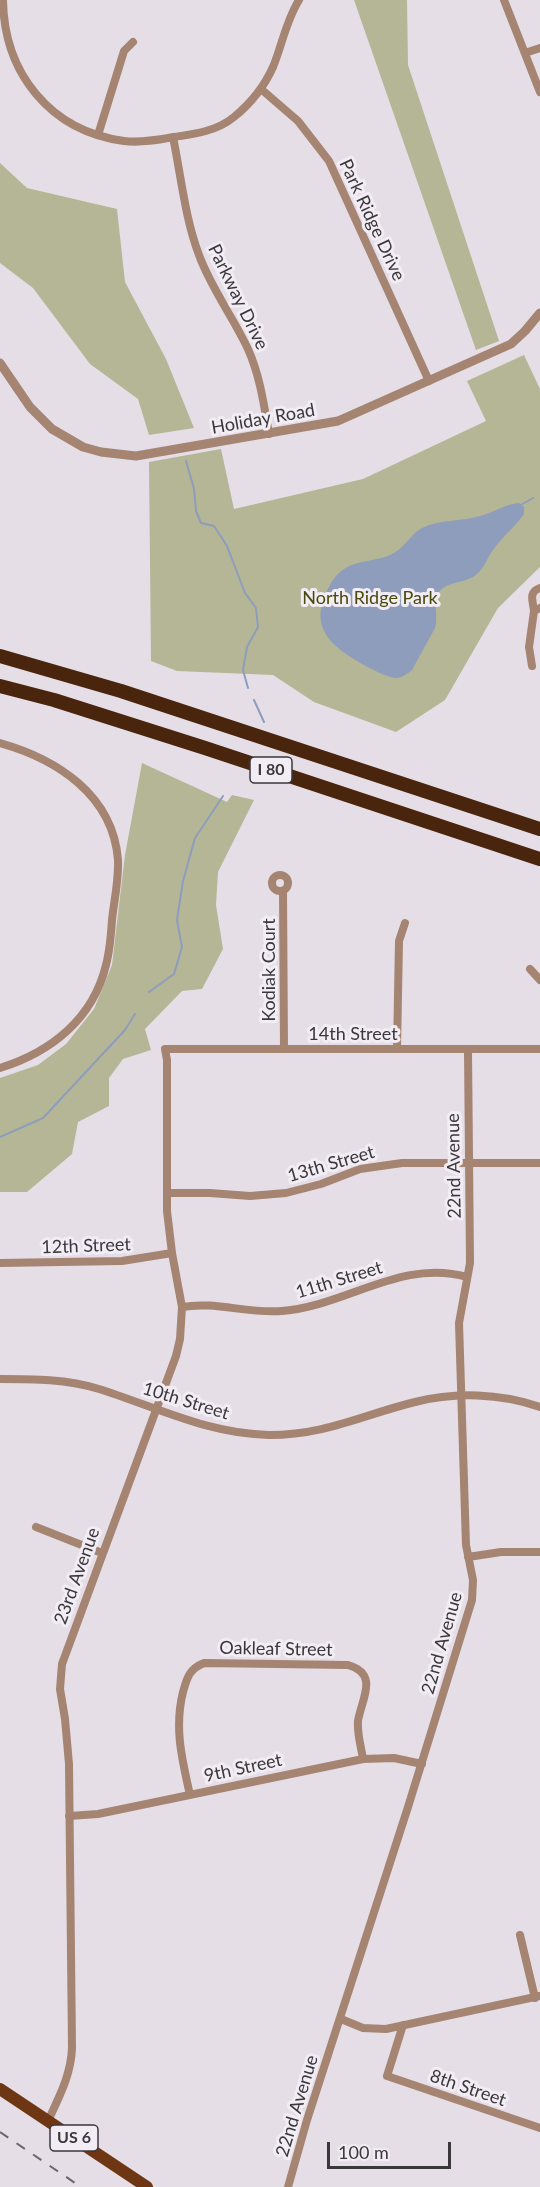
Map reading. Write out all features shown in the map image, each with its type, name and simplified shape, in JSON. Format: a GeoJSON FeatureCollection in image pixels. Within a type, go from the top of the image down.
{"type":"FeatureCollection","features":[{"type":"Feature","properties":{"kind":"highway","name":"I 80"},"geometry":{"type":"LineString","coordinates":[[0,656],[121,691],[540,829]]}},
{"type":"Feature","properties":{"kind":"highway","name":"I 80"},"geometry":{"type":"LineString","coordinates":[[0,686],[54,700],[173,738],[540,859]]}},
{"type":"Feature","properties":{"kind":"main road","name":"US 6"},"geometry":{"type":"LineString","coordinates":[[0,2089],[147,2187]]}},
{"type":"Feature","properties":{"kind":"street"},"geometry":{"type":"LineString","coordinates":[[3,0],[3,15],[9,47],[31,88],[53,111],[68,122],[98,135],[132,142],[207,130],[231,119],[261,89],[273,67],[287,25],[299,0]]}},
{"type":"Feature","properties":{"kind":"street"},"geometry":{"type":"LineString","coordinates":[[504,0],[540,92]]}},
{"type":"Feature","properties":{"kind":"street"},"geometry":{"type":"LineString","coordinates":[[98,135],[124,51],[134,42]]}},
{"type":"Feature","properties":{"kind":"street"},"geometry":{"type":"LineString","coordinates":[[525,53],[540,48]]}},
{"type":"Feature","properties":{"kind":"street","name":"Park Ridge Drive"},"geometry":{"type":"LineString","coordinates":[[261,89],[298,121],[329,161],[429,381]]}},
{"type":"Feature","properties":{"kind":"street","name":"Parkway Drive"},"geometry":{"type":"LineString","coordinates":[[173,137],[199,255],[205,271],[249,351],[261,387],[270,434]]}},
{"type":"Feature","properties":{"kind":"street","name":"Holiday Road"},"geometry":{"type":"LineString","coordinates":[[0,363],[41,420],[67,439],[101,453],[136,456],[338,421],[511,344],[540,313]]}},
{"type":"Feature","properties":{"kind":"street"},"geometry":{"type":"LineString","coordinates":[[532,666],[529,647],[537,610],[531,597],[534,591],[540,588]]}},
{"type":"Feature","properties":{"kind":"street"},"geometry":{"type":"LineString","coordinates":[[0,743],[46,759],[88,792],[109,825],[116,846],[118,862],[106,966],[90,1002],[71,1029],[48,1047],[0,1068]]}},
{"type":"Feature","properties":{"kind":"street","name":"Kodiak Court"},"geometry":{"type":"LineString","coordinates":[[283,891],[284,1049]]}},
{"type":"Feature","properties":{"kind":"street"},"geometry":{"type":"LineString","coordinates":[[398,1049],[399,941],[405,923]]}},
{"type":"Feature","properties":{"kind":"street"},"geometry":{"type":"LineString","coordinates":[[530,969],[540,980]]}},
{"type":"Feature","properties":{"kind":"street","name":"14th Street"},"geometry":{"type":"LineString","coordinates":[[165,1049],[540,1049]]}},
{"type":"Feature","properties":{"kind":"street","name":"23rd Avenue"},"geometry":{"type":"LineString","coordinates":[[48,2121],[65,2084],[72,2060],[67,1734],[60,1678],[66,1651],[176,1356],[180,1339],[182,1307],[168,1228],[167,1060],[165,1049]]}},
{"type":"Feature","properties":{"kind":"street","name":"22nd Avenue"},"geometry":{"type":"LineString","coordinates":[[288,2187],[307,2120],[422,1764],[472,1600],[473,1580],[468,1557],[459,1323],[470,1254],[468,1050]]}},
{"type":"Feature","properties":{"kind":"street","name":"13th Street"},"geometry":{"type":"LineString","coordinates":[[167,1193],[268,1196],[304,1189],[360,1169],[379,1165],[540,1163]]}},
{"type":"Feature","properties":{"kind":"street","name":"12th Street"},"geometry":{"type":"LineString","coordinates":[[0,1263],[122,1261],[172,1253]]}},
{"type":"Feature","properties":{"kind":"street","name":"11th Street"},"geometry":{"type":"LineString","coordinates":[[182,1307],[200,1305],[243,1311],[282,1311],[319,1304],[416,1273],[441,1271],[467,1277]]}},
{"type":"Feature","properties":{"kind":"street","name":"10th Street"},"geometry":{"type":"LineString","coordinates":[[0,1379],[50,1380],[78,1384],[186,1421],[220,1430],[252,1434],[287,1434],[328,1429],[417,1402],[461,1395],[495,1397],[540,1407]]}},
{"type":"Feature","properties":{"kind":"street"},"geometry":{"type":"LineString","coordinates":[[36,1527],[102,1553]]}},
{"type":"Feature","properties":{"kind":"street"},"geometry":{"type":"LineString","coordinates":[[468,1557],[501,1552],[540,1552]]}},
{"type":"Feature","properties":{"kind":"street","name":"Oakleaf Street"},"geometry":{"type":"LineString","coordinates":[[190,1795],[178,1740],[178,1713],[187,1676],[196,1666],[204,1663],[348,1665],[360,1670],[367,1682],[358,1722],[363,1759]]}},
{"type":"Feature","properties":{"kind":"street","name":"9th Street"},"geometry":{"type":"LineString","coordinates":[[69,1816],[98,1814],[363,1759],[394,1758],[422,1764]]}},
{"type":"Feature","properties":{"kind":"street"},"geometry":{"type":"LineString","coordinates":[[341,2019],[352,2025],[375,2029],[537,1997],[520,1935]]}},
{"type":"Feature","properties":{"kind":"street","name":"8th Street"},"geometry":{"type":"LineString","coordinates":[[403,2025],[387,2076],[540,2128]]}},
{"type":"Feature","properties":{"kind":"green space"},"geometry":{"type":"Polygon","coordinates":[[[354,0],[407,0],[408,65],[499,341],[476,350],[354,0]]]}},
{"type":"Feature","properties":{"kind":"green space"},"geometry":{"type":"Polygon","coordinates":[[[0,163],[27,188],[117,209],[125,282],[166,359],[194,428],[149,435],[138,399],[90,364],[33,288],[0,263],[0,163]]]}},
{"type":"Feature","properties":{"kind":"green space","name":"North Ridge Park"},"geometry":{"type":"Polygon","coordinates":[[[524,355],[540,389],[540,567],[498,608],[445,700],[396,732],[314,702],[273,675],[177,671],[151,661],[149,462],[221,449],[234,509],[363,479],[486,421],[467,381],[524,355]]]}},
{"type":"Feature","properties":{"kind":"green space"},"geometry":{"type":"Polygon","coordinates":[[[142,763],[227,802],[232,795],[254,800],[218,872],[216,905],[223,949],[202,989],[182,991],[145,1029],[151,1050],[123,1059],[109,1078],[109,1106],[78,1122],[72,1154],[27,1192],[0,1192],[0,1078],[38,1065],[66,1044],[94,1009],[112,965],[125,855],[142,763]]]}},
{"type":"Feature","properties":{"kind":"water"},"geometry":{"type":"Polygon","coordinates":[[[519,503],[524,507],[524,514],[497,545],[480,571],[473,577],[443,588],[439,592],[436,600],[435,628],[412,670],[408,673],[396,678],[383,674],[353,659],[329,639],[321,622],[323,601],[334,579],[345,568],[394,553],[418,531],[429,525],[473,518],[519,503]]]}},
{"type":"Feature","properties":{"kind":"waterway"},"geometry":{"type":"LineString","coordinates":[[186,461],[194,489],[196,511],[201,523],[214,526],[227,546],[245,593],[256,608],[258,627],[247,647],[243,670],[248,688]]}},
{"type":"Feature","properties":{"kind":"waterway"},"geometry":{"type":"LineString","coordinates":[[521,505],[533,498]]}},
{"type":"Feature","properties":{"kind":"waterway"},"geometry":{"type":"LineString","coordinates":[[254,700],[264,722]]}},
{"type":"Feature","properties":{"kind":"waterway"},"geometry":{"type":"LineString","coordinates":[[149,992],[174,974],[182,947],[177,920],[183,881],[195,838],[223,796]]}},
{"type":"Feature","properties":{"kind":"waterway"},"geometry":{"type":"LineString","coordinates":[[0,1137],[43,1118],[125,1030],[135,1014]]}},
{"type":"Feature","properties":{"kind":"railway"},"geometry":{"type":"LineString","coordinates":[[0,2132],[81,2187]]}}]}
